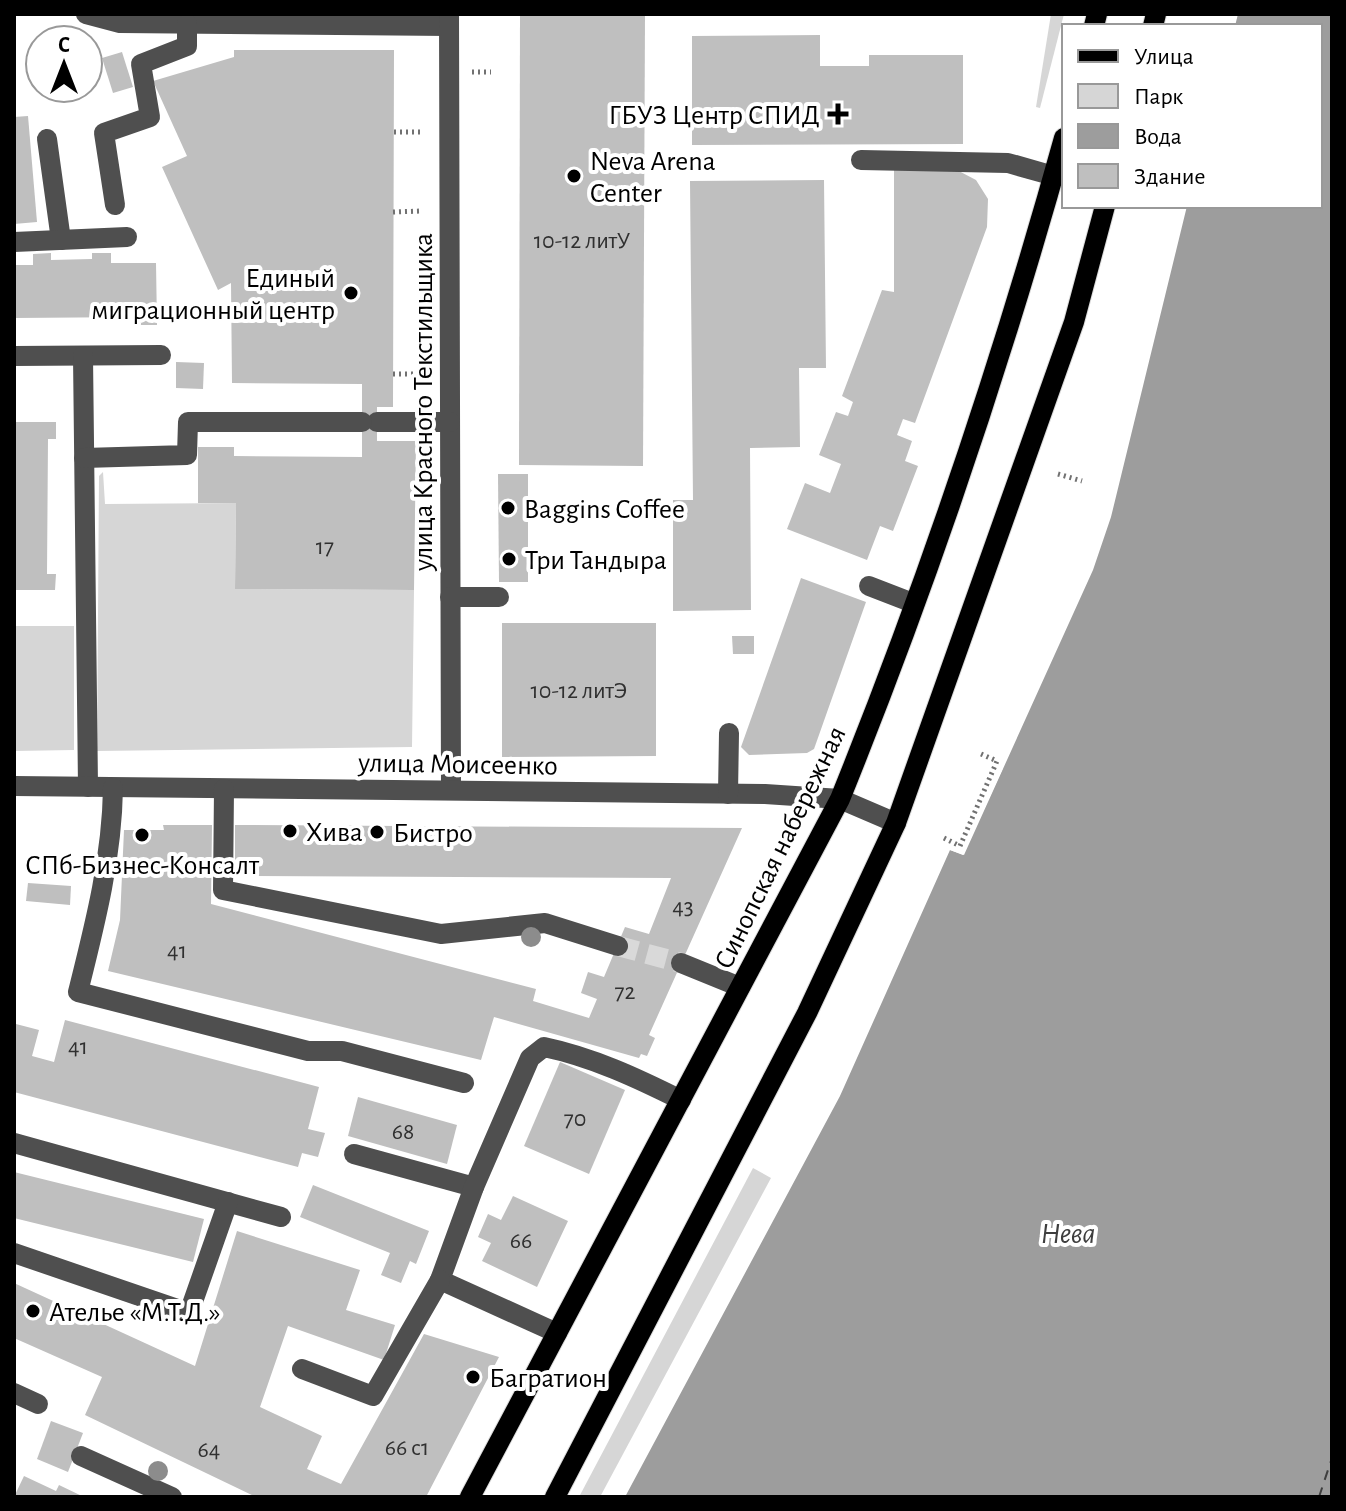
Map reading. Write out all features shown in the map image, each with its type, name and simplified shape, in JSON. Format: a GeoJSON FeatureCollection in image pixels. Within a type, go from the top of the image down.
{"type":"FeatureCollection","features":[{"type":"Feature","properties":{"kind":"main road","name":"Синопская набережная"},"geometry":{"type":"LineString","coordinates":[[470,1497],[840,799],[913,603],[1021,288],[1062,146]]}},
{"type":"Feature","properties":{"kind":"main road"},"geometry":{"type":"LineString","coordinates":[[555,1497],[807,1013],[896,823],[1074,322],[1104,208]]}},
{"type":"Feature","properties":{"kind":"street"},"geometry":{"type":"LineString","coordinates":[[86,14],[120,23],[187,24],[219,19],[449,20]]}},
{"type":"Feature","properties":{"kind":"street","name":"улица Красного Текстильщика"},"geometry":{"type":"LineString","coordinates":[[449,20],[451,790]]}},
{"type":"Feature","properties":{"kind":"street"},"geometry":{"type":"LineString","coordinates":[[115,205],[104,133],[150,117],[141,64],[187,46],[187,24]]}},
{"type":"Feature","properties":{"kind":"street"},"geometry":{"type":"LineString","coordinates":[[47,139],[61,240]]}},
{"type":"Feature","properties":{"kind":"street"},"geometry":{"type":"LineString","coordinates":[[861,160],[1008,163],[1054,176]]}},
{"type":"Feature","properties":{"kind":"street"},"geometry":{"type":"LineString","coordinates":[[14,242],[127,237]]}},
{"type":"Feature","properties":{"kind":"street"},"geometry":{"type":"LineString","coordinates":[[14,356],[161,355]]}},
{"type":"Feature","properties":{"kind":"street"},"geometry":{"type":"LineString","coordinates":[[83,356],[88,787]]}},
{"type":"Feature","properties":{"kind":"street"},"geometry":{"type":"LineString","coordinates":[[84,458],[187,455],[188,422],[450,422]]}},
{"type":"Feature","properties":{"kind":"street"},"geometry":{"type":"LineString","coordinates":[[869,586],[913,603]]}},
{"type":"Feature","properties":{"kind":"street"},"geometry":{"type":"LineString","coordinates":[[450,597],[499,597]]}},
{"type":"Feature","properties":{"kind":"street"},"geometry":{"type":"LineString","coordinates":[[728,794],[729,733]]}},
{"type":"Feature","properties":{"kind":"street","name":"улица Моисеенко"},"geometry":{"type":"LineString","coordinates":[[14,786],[728,794],[840,799],[896,823]]}},
{"type":"Feature","properties":{"kind":"street"},"geometry":{"type":"LineString","coordinates":[[113,788],[112,837],[78,992],[308,1051],[342,1051],[464,1083]]}},
{"type":"Feature","properties":{"kind":"street"},"geometry":{"type":"LineString","coordinates":[[224,789],[223,890],[441,934],[545,923],[618,946]]}},
{"type":"Feature","properties":{"kind":"street"},"geometry":{"type":"LineString","coordinates":[[681,963],[740,987]]}},
{"type":"Feature","properties":{"kind":"street"},"geometry":{"type":"LineString","coordinates":[[302,1369],[373,1396],[440,1280],[474,1187],[530,1058],[544,1047],[631,1076],[681,1100]]}},
{"type":"Feature","properties":{"kind":"street"},"geometry":{"type":"LineString","coordinates":[[14,1143],[281,1217]]}},
{"type":"Feature","properties":{"kind":"street"},"geometry":{"type":"LineString","coordinates":[[354,1154],[474,1187]]}},
{"type":"Feature","properties":{"kind":"street"},"geometry":{"type":"LineString","coordinates":[[14,1253],[189,1313],[228,1202]]}},
{"type":"Feature","properties":{"kind":"street"},"geometry":{"type":"LineString","coordinates":[[440,1280],[557,1333]]}},
{"type":"Feature","properties":{"kind":"street"},"geometry":{"type":"LineString","coordinates":[[14,1393],[38,1404]]}},
{"type":"Feature","properties":{"kind":"street"},"geometry":{"type":"LineString","coordinates":[[81,1456],[172,1497]]}},
{"type":"Feature","properties":{"kind":"path"},"geometry":{"type":"LineString","coordinates":[[394,132],[423,132]]}},
{"type":"Feature","properties":{"kind":"path"},"geometry":{"type":"LineString","coordinates":[[393,212],[422,211]]}},
{"type":"Feature","properties":{"kind":"path"},"geometry":{"type":"LineString","coordinates":[[393,374],[421,374]]}},
{"type":"Feature","properties":{"kind":"path"},"geometry":{"type":"LineString","coordinates":[[1058,474],[1082,481]]}},
{"type":"Feature","properties":{"kind":"path"},"geometry":{"type":"LineString","coordinates":[[944,838],[960,846],[997,761],[981,754]]}},
{"type":"Feature","properties":{"kind":"green space"},"geometry":{"type":"Polygon","coordinates":[[[1051,14],[1064,14],[1040,108],[1036,107],[1051,14]]]}},
{"type":"Feature","properties":{"kind":"green space"},"geometry":{"type":"Polygon","coordinates":[[[103,472],[105,504],[236,503],[235,589],[414,590],[412,747],[97,751],[99,476],[103,472]]]}},
{"type":"Feature","properties":{"kind":"green space"},"geometry":{"type":"Polygon","coordinates":[[[14,626],[74,626],[74,750],[14,751],[14,626]]]}},
{"type":"Feature","properties":{"kind":"green space"},"geometry":{"type":"Polygon","coordinates":[[[753,1168],[771,1178],[600,1497],[579,1497],[753,1168]]]}},
{"type":"Feature","properties":{"kind":"water","name":"Нева"},"geometry":{"type":"Polygon","coordinates":[[[1238,14],[1332,14],[1332,1497],[625,1497],[840,1096],[950,850],[964,855],[1093,570],[1111,517],[1187,208],[1322,208],[1322,24],[1236,24],[1238,14]]]}},
{"type":"Feature","properties":{"kind":"pier"},"geometry":{"type":"Polygon","coordinates":[[[999,767],[1003,768],[963,855],[950,850],[952,846],[961,850],[999,767]]]}},
{"type":"Feature","properties":{"kind":"building"},"geometry":{"type":"Polygon","coordinates":[[[520,14],[645,14],[643,466],[519,465],[520,14]]]}},
{"type":"Feature","properties":{"kind":"building"},"geometry":{"type":"Polygon","coordinates":[[[820,35],[820,66],[869,66],[869,55],[963,55],[963,144],[692,145],[692,36],[820,35]]]}},
{"type":"Feature","properties":{"kind":"building"},"geometry":{"type":"Polygon","coordinates":[[[234,50],[394,50],[393,407],[377,407],[377,441],[416,441],[414,590],[235,589],[236,503],[198,503],[198,447],[234,447],[234,456],[362,457],[362,384],[232,383],[231,283],[218,290],[162,167],[187,156],[153,81],[234,57],[234,50]]]}},
{"type":"Feature","properties":{"kind":"building"},"geometry":{"type":"Polygon","coordinates":[[[122,52],[133,87],[113,93],[104,57],[122,52]]]}},
{"type":"Feature","properties":{"kind":"building"},"geometry":{"type":"Polygon","coordinates":[[[28,116],[37,222],[14,224],[14,117],[28,116]]]}},
{"type":"Feature","properties":{"kind":"building"},"geometry":{"type":"Polygon","coordinates":[[[894,169],[955,169],[976,180],[988,199],[987,227],[915,423],[903,419],[897,435],[912,441],[905,461],[918,466],[893,531],[880,526],[867,560],[787,529],[805,483],[830,493],[841,464],[819,455],[836,412],[848,416],[853,402],[842,396],[882,290],[894,292],[894,169]]]}},
{"type":"Feature","properties":{"kind":"building"},"geometry":{"type":"Polygon","coordinates":[[[824,180],[826,368],[799,368],[800,447],[750,448],[751,610],[673,611],[673,500],[693,500],[690,181],[824,180]]]}},
{"type":"Feature","properties":{"kind":"building"},"geometry":{"type":"Polygon","coordinates":[[[51,253],[51,260],[92,259],[92,253],[111,253],[111,263],[156,263],[157,325],[140,325],[140,317],[14,318],[14,265],[33,265],[33,254],[51,253]]]}},
{"type":"Feature","properties":{"kind":"building"},"geometry":{"type":"Polygon","coordinates":[[[176,362],[204,363],[203,389],[176,388],[176,362]]]}},
{"type":"Feature","properties":{"kind":"building"},"geometry":{"type":"Polygon","coordinates":[[[14,422],[56,422],[56,439],[48,439],[47,574],[56,574],[55,590],[14,590],[14,422]]]}},
{"type":"Feature","properties":{"kind":"building"},"geometry":{"type":"Polygon","coordinates":[[[498,474],[528,474],[528,582],[499,582],[498,474]]]}},
{"type":"Feature","properties":{"kind":"building"},"geometry":{"type":"Polygon","coordinates":[[[801,578],[866,602],[814,749],[807,753],[749,755],[741,747],[801,578]]]}},
{"type":"Feature","properties":{"kind":"building"},"geometry":{"type":"Polygon","coordinates":[[[502,623],[656,623],[656,756],[502,757],[502,623]]]}},
{"type":"Feature","properties":{"kind":"building"},"geometry":{"type":"Polygon","coordinates":[[[732,636],[754,636],[754,654],[733,654],[732,636]]]}},
{"type":"Feature","properties":{"kind":"building"},"geometry":{"type":"Polygon","coordinates":[[[163,825],[212,825],[211,904],[536,989],[533,1001],[589,1018],[597,999],[581,993],[588,972],[604,977],[625,927],[649,934],[671,878],[235,876],[235,825],[742,828],[649,1035],[655,1038],[647,1056],[641,1054],[639,1058],[494,1017],[481,1060],[108,971],[120,920],[124,830],[164,830],[163,825]]]}},
{"type":"Feature","properties":{"kind":"building"},"geometry":{"type":"Polygon","coordinates":[[[28,883],[71,886],[70,905],[26,901],[28,883]]]}},
{"type":"Feature","properties":{"kind":"building"},"geometry":{"type":"Polygon","coordinates":[[[65,1020],[319,1087],[308,1129],[325,1133],[318,1157],[302,1153],[298,1167],[14,1092],[16,1024],[39,1030],[32,1056],[54,1062],[65,1020]]]}},
{"type":"Feature","properties":{"kind":"building"},"geometry":{"type":"Polygon","coordinates":[[[560,1062],[625,1090],[589,1174],[524,1146],[560,1062]]]}},
{"type":"Feature","properties":{"kind":"building"},"geometry":{"type":"Polygon","coordinates":[[[358,1097],[457,1125],[447,1164],[348,1136],[358,1097]]]}},
{"type":"Feature","properties":{"kind":"building"},"geometry":{"type":"Polygon","coordinates":[[[14,1172],[204,1219],[193,1262],[14,1218],[14,1172]]]}},
{"type":"Feature","properties":{"kind":"building"},"geometry":{"type":"Polygon","coordinates":[[[313,1185],[429,1231],[416,1264],[410,1261],[401,1283],[381,1275],[390,1253],[300,1217],[313,1185]]]}},
{"type":"Feature","properties":{"kind":"building"},"geometry":{"type":"Polygon","coordinates":[[[513,1196],[568,1221],[537,1287],[482,1261],[491,1243],[478,1237],[488,1214],[501,1220],[513,1196]]]}},
{"type":"Feature","properties":{"kind":"building"},"geometry":{"type":"Polygon","coordinates":[[[237,1231],[360,1270],[346,1310],[395,1325],[384,1360],[288,1326],[260,1407],[322,1436],[307,1469],[341,1484],[424,1334],[499,1357],[426,1497],[256,1497],[85,1415],[102,1377],[14,1338],[14,1283],[195,1366],[237,1231]]]}},
{"type":"Feature","properties":{"kind":"building"},"geometry":{"type":"Polygon","coordinates":[[[51,1421],[83,1433],[68,1472],[37,1459],[51,1421]]]}},
{"type":"Feature","properties":{"kind":"building"},"geometry":{"type":"Polygon","coordinates":[[[24,1476],[56,1491],[59,1485],[84,1497],[14,1497],[24,1476]]]}},
{"type":"Feature","properties":{"kind":"ferry route"},"geometry":{"type":"LineString","coordinates":[[1319,1497],[1332,1458]]}},
{"type":"Feature","properties":{"kind":"tunnel"},"geometry":{"type":"LineString","coordinates":[[618,946],[681,963]]}},
{"type":"Feature","properties":{"kind":"place","name":"ГБУЗ Центр СПИД"},"geometry":{"type":"Point","coordinates":[838,114]}},
{"type":"Feature","properties":{"kind":"place","name":"Neva Arena Center"},"geometry":{"type":"Point","coordinates":[574,176]}},
{"type":"Feature","properties":{"kind":"place","name":"Единый миграционный центр"},"geometry":{"type":"Point","coordinates":[351,293]}},
{"type":"Feature","properties":{"kind":"place","name":"Baggins Coffee"},"geometry":{"type":"Point","coordinates":[508,508]}},
{"type":"Feature","properties":{"kind":"place","name":"Три Тандыра"},"geometry":{"type":"Point","coordinates":[509,559]}},
{"type":"Feature","properties":{"kind":"place","name":"Хива"},"geometry":{"type":"Point","coordinates":[290,831]}},
{"type":"Feature","properties":{"kind":"place","name":"Бистро"},"geometry":{"type":"Point","coordinates":[377,832]}},
{"type":"Feature","properties":{"kind":"place","name":"СПб-Бизнес-Консалт"},"geometry":{"type":"Point","coordinates":[142,835]}},
{"type":"Feature","properties":{"kind":"place","name":"Ателье «М.Т.Д.»"},"geometry":{"type":"Point","coordinates":[33,1311]}},
{"type":"Feature","properties":{"kind":"place","name":"Багратион"},"geometry":{"type":"Point","coordinates":[473,1377]}}]}
